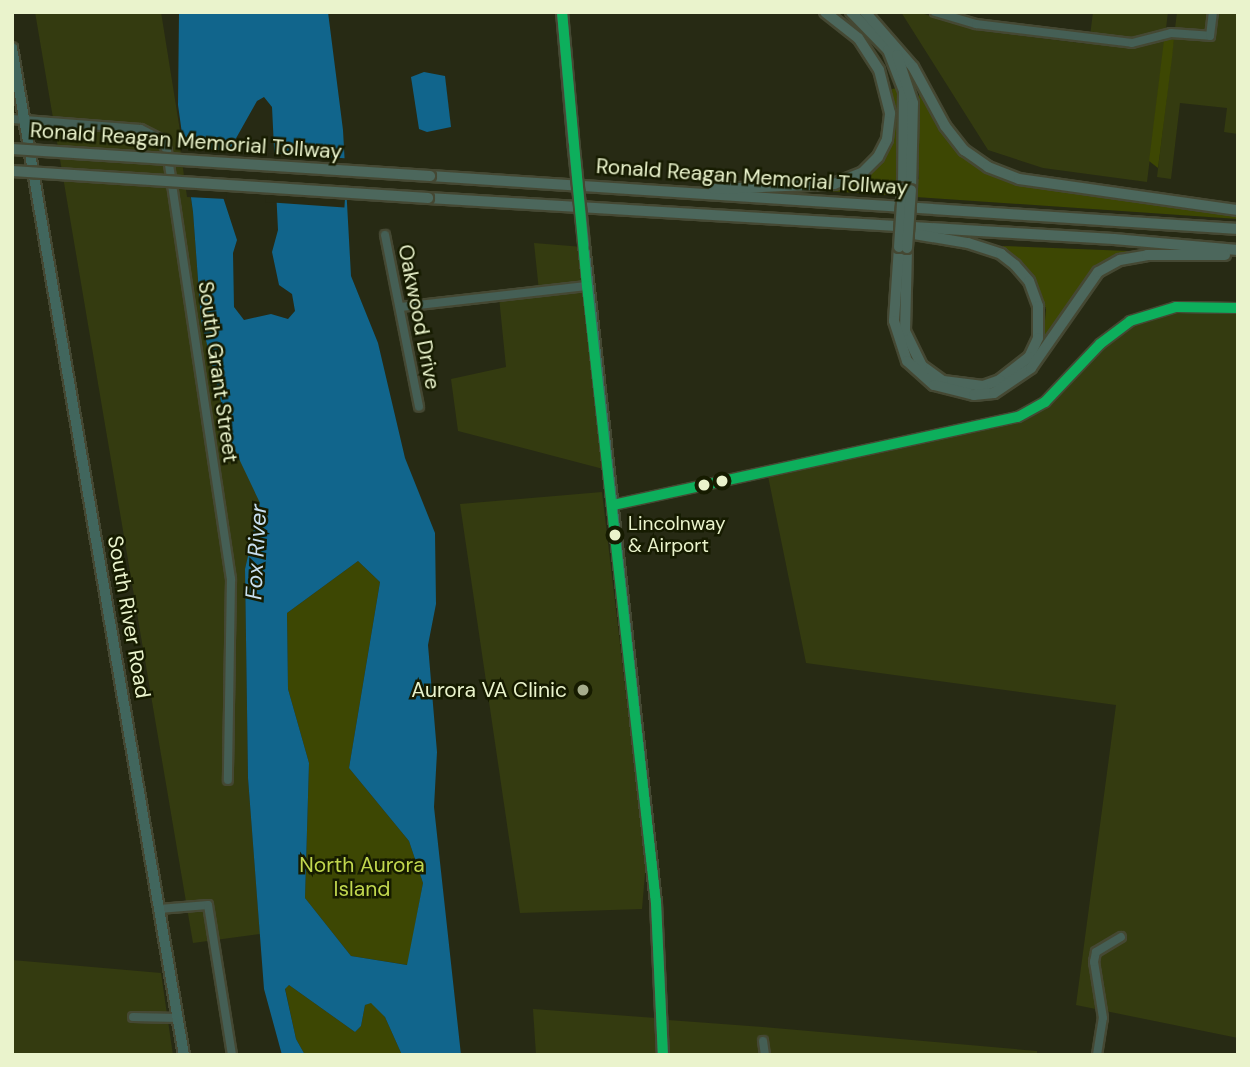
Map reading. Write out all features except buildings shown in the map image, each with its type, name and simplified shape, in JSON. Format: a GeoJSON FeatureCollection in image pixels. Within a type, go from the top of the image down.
{"type":"FeatureCollection","features":[{"type":"Feature","properties":{"kind":"highway"},"geometry":{"type":"LineString","coordinates":[[687,193],[834,184],[863,172],[878,156],[887,139],[890,113],[880,72],[858,38],[825,12]]}},
{"type":"Feature","properties":{"kind":"highway"},"geometry":{"type":"LineString","coordinates":[[851,12],[888,50],[904,90],[907,189]]}},
{"type":"Feature","properties":{"kind":"highway"},"geometry":{"type":"LineString","coordinates":[[865,12],[880,25],[913,67],[945,126],[964,150],[988,167],[1019,179],[1238,210]]}},
{"type":"Feature","properties":{"kind":"highway"},"geometry":{"type":"LineString","coordinates":[[880,25],[911,87],[915,126],[894,321],[907,361],[934,385],[974,396],[994,393],[1031,368],[1098,272],[1120,260],[1147,255],[1238,252]]}},
{"type":"Feature","properties":{"kind":"highway","name":"Ronald Reagan Memorial Tollway"},"geometry":{"type":"LineString","coordinates":[[12,149],[1238,229]]}},
{"type":"Feature","properties":{"kind":"highway","name":"Ronald Reagan Memorial Tollway"},"geometry":{"type":"LineString","coordinates":[[12,171],[882,226],[1238,252]]}},
{"type":"Feature","properties":{"kind":"highway"},"geometry":{"type":"LineString","coordinates":[[882,226],[915,236],[968,243],[1001,254],[1015,265],[1029,281],[1038,306],[1038,338],[1029,357],[1000,380],[983,386],[943,381],[922,366],[905,331],[903,248]]}},
{"type":"Feature","properties":{"kind":"main road"},"geometry":{"type":"LineString","coordinates":[[562,12],[587,286],[656,903],[663,1055]]}},
{"type":"Feature","properties":{"kind":"main road","name":"South River Road"},"geometry":{"type":"LineString","coordinates":[[12,48],[184,1055]]}},
{"type":"Feature","properties":{"kind":"street"},"geometry":{"type":"LineString","coordinates":[[935,12],[976,24],[1123,43],[1171,33],[1210,36],[1213,12]]}},
{"type":"Feature","properties":{"kind":"street"},"geometry":{"type":"LineString","coordinates":[[12,119],[24,120]]}},
{"type":"Feature","properties":{"kind":"street","name":"South Grant Street"},"geometry":{"type":"LineString","coordinates":[[24,120],[141,128],[161,139],[167,151],[231,579],[228,780]]}},
{"type":"Feature","properties":{"kind":"street","name":"Oakwood Drive"},"geometry":{"type":"LineString","coordinates":[[385,235],[418,407]]}},
{"type":"Feature","properties":{"kind":"street"},"geometry":{"type":"LineString","coordinates":[[400,307],[587,286]]}},
{"type":"Feature","properties":{"kind":"street"},"geometry":{"type":"LineString","coordinates":[[613,505],[1018,417],[1045,402],[1100,344],[1130,321],[1176,307],[1238,308]]}},
{"type":"Feature","properties":{"kind":"street"},"geometry":{"type":"LineString","coordinates":[[159,909],[208,905],[232,1055]]}},
{"type":"Feature","properties":{"kind":"street"},"geometry":{"type":"LineString","coordinates":[[1097,1055],[1103,1018],[1094,962],[1096,952],[1121,937]]}},
{"type":"Feature","properties":{"kind":"street"},"geometry":{"type":"LineString","coordinates":[[133,1017],[178,1018]]}},
{"type":"Feature","properties":{"kind":"street"},"geometry":{"type":"LineString","coordinates":[[763,1041],[765,1055]]}},
{"type":"Feature","properties":{"kind":"shaded area"},"geometry":{"type":"Polygon","coordinates":[[[35,12],[161,12],[193,212],[201,320],[260,503],[245,569],[248,778],[260,934],[193,943],[35,12]]]}},
{"type":"Feature","properties":{"kind":"shaded area"},"geometry":{"type":"Polygon","coordinates":[[[901,12],[918,12],[975,30],[1089,44],[1093,12],[1168,12],[1147,182],[1043,168],[988,150],[901,12]]]}},
{"type":"Feature","properties":{"kind":"shaded area"},"geometry":{"type":"Polygon","coordinates":[[[1177,12],[1238,12],[1238,134],[1224,132],[1227,108],[1180,103],[1171,179],[1157,177],[1177,12]]]}},
{"type":"Feature","properties":{"kind":"shaded area"},"geometry":{"type":"Polygon","coordinates":[[[534,243],[583,247],[586,285],[539,291],[534,243]]]}},
{"type":"Feature","properties":{"kind":"shaded area"},"geometry":{"type":"Polygon","coordinates":[[[586,287],[607,470],[458,431],[451,379],[506,367],[499,297],[586,287]]]}},
{"type":"Feature","properties":{"kind":"shaded area"},"geometry":{"type":"Polygon","coordinates":[[[1164,310],[1238,311],[1238,1038],[1076,1005],[1116,705],[806,663],[768,476],[1033,416],[1110,338],[1135,319],[1164,310]]]}},
{"type":"Feature","properties":{"kind":"shaded area"},"geometry":{"type":"Polygon","coordinates":[[[602,492],[646,862],[642,909],[520,913],[460,504],[602,492]]]}},
{"type":"Feature","properties":{"kind":"shaded area"},"geometry":{"type":"Polygon","coordinates":[[[12,960],[161,973],[173,1055],[12,1055],[12,960]]]}},
{"type":"Feature","properties":{"kind":"shaded area"},"geometry":{"type":"Polygon","coordinates":[[[533,1009],[656,1018],[657,1055],[536,1055],[533,1009]]]}},
{"type":"Feature","properties":{"kind":"shaded area"},"geometry":{"type":"Polygon","coordinates":[[[668,1020],[1037,1051],[1037,1055],[669,1055],[668,1020]]]}},
{"type":"Feature","properties":{"kind":"green space"},"geometry":{"type":"Polygon","coordinates":[[[1174,39],[1158,168],[1149,161],[1164,40],[1174,39]]]}},
{"type":"Feature","properties":{"kind":"green space"},"geometry":{"type":"Polygon","coordinates":[[[897,88],[897,178],[919,179],[919,92],[954,148],[999,178],[1029,186],[1238,214],[1238,219],[828,191],[860,179],[885,154],[894,133],[892,89],[897,88]]]}},
{"type":"Feature","properties":{"kind":"green space"},"geometry":{"type":"Polygon","coordinates":[[[1003,248],[1128,251],[1084,279],[1043,344],[1046,309],[1040,291],[1021,262],[1003,248]]]}},
{"type":"Feature","properties":{"kind":"green space","name":"North Aurora Island"},"geometry":{"type":"Polygon","coordinates":[[[358,561],[380,582],[349,768],[409,841],[423,883],[408,965],[351,956],[305,898],[309,763],[288,689],[287,613],[358,561]]]}},
{"type":"Feature","properties":{"kind":"green space"},"geometry":{"type":"Polygon","coordinates":[[[289,985],[355,1032],[361,1026],[365,1005],[371,1002],[385,1017],[402,1055],[305,1055],[296,1039],[285,988],[289,985]]]}},
{"type":"Feature","properties":{"kind":"water","name":"Fox River"},"geometry":{"type":"Polygon","coordinates":[[[179,12],[328,12],[343,130],[351,276],[378,343],[405,458],[435,533],[436,604],[428,645],[437,752],[434,807],[461,1055],[402,1055],[385,1017],[371,1003],[365,1005],[361,1026],[355,1032],[289,985],[285,989],[296,1039],[305,1055],[282,1055],[264,989],[248,778],[245,569],[260,503],[231,442],[201,320],[193,212],[178,105],[179,12]],[[264,97],[257,101],[230,149],[222,194],[237,240],[233,253],[234,307],[244,320],[271,314],[288,319],[295,311],[292,294],[279,285],[272,252],[278,230],[272,107],[264,97]],[[358,561],[287,613],[288,689],[309,763],[305,898],[351,956],[407,965],[423,883],[409,841],[349,768],[380,582],[358,561]]]}},
{"type":"Feature","properties":{"kind":"water"},"geometry":{"type":"Polygon","coordinates":[[[424,72],[445,76],[451,127],[427,132],[419,129],[411,77],[424,72]]]}},
{"type":"Feature","properties":{"kind":"pier"},"geometry":{"type":"Polygon","coordinates":[[[180,147],[233,151],[226,199],[187,197],[180,147]]]}},
{"type":"Feature","properties":{"kind":"pier"},"geometry":{"type":"Polygon","coordinates":[[[269,153],[348,159],[344,207],[266,202],[269,153]]]}},
{"type":"Feature","properties":{"kind":"transit line"},"geometry":{"type":"LineString","coordinates":[[562,12],[587,286],[656,903],[663,1055]]}},
{"type":"Feature","properties":{"kind":"transit line"},"geometry":{"type":"LineString","coordinates":[[613,505],[1018,417],[1045,402],[1100,344],[1130,321],[1176,307],[1238,308]]}},
{"type":"Feature","properties":{"kind":"place","name":"Lincolnway & Airport"},"geometry":{"type":"Point","coordinates":[615,535]}},
{"type":"Feature","properties":{"kind":"place","name":"Aurora VA Clinic"},"geometry":{"type":"Point","coordinates":[583,690]}}]}
